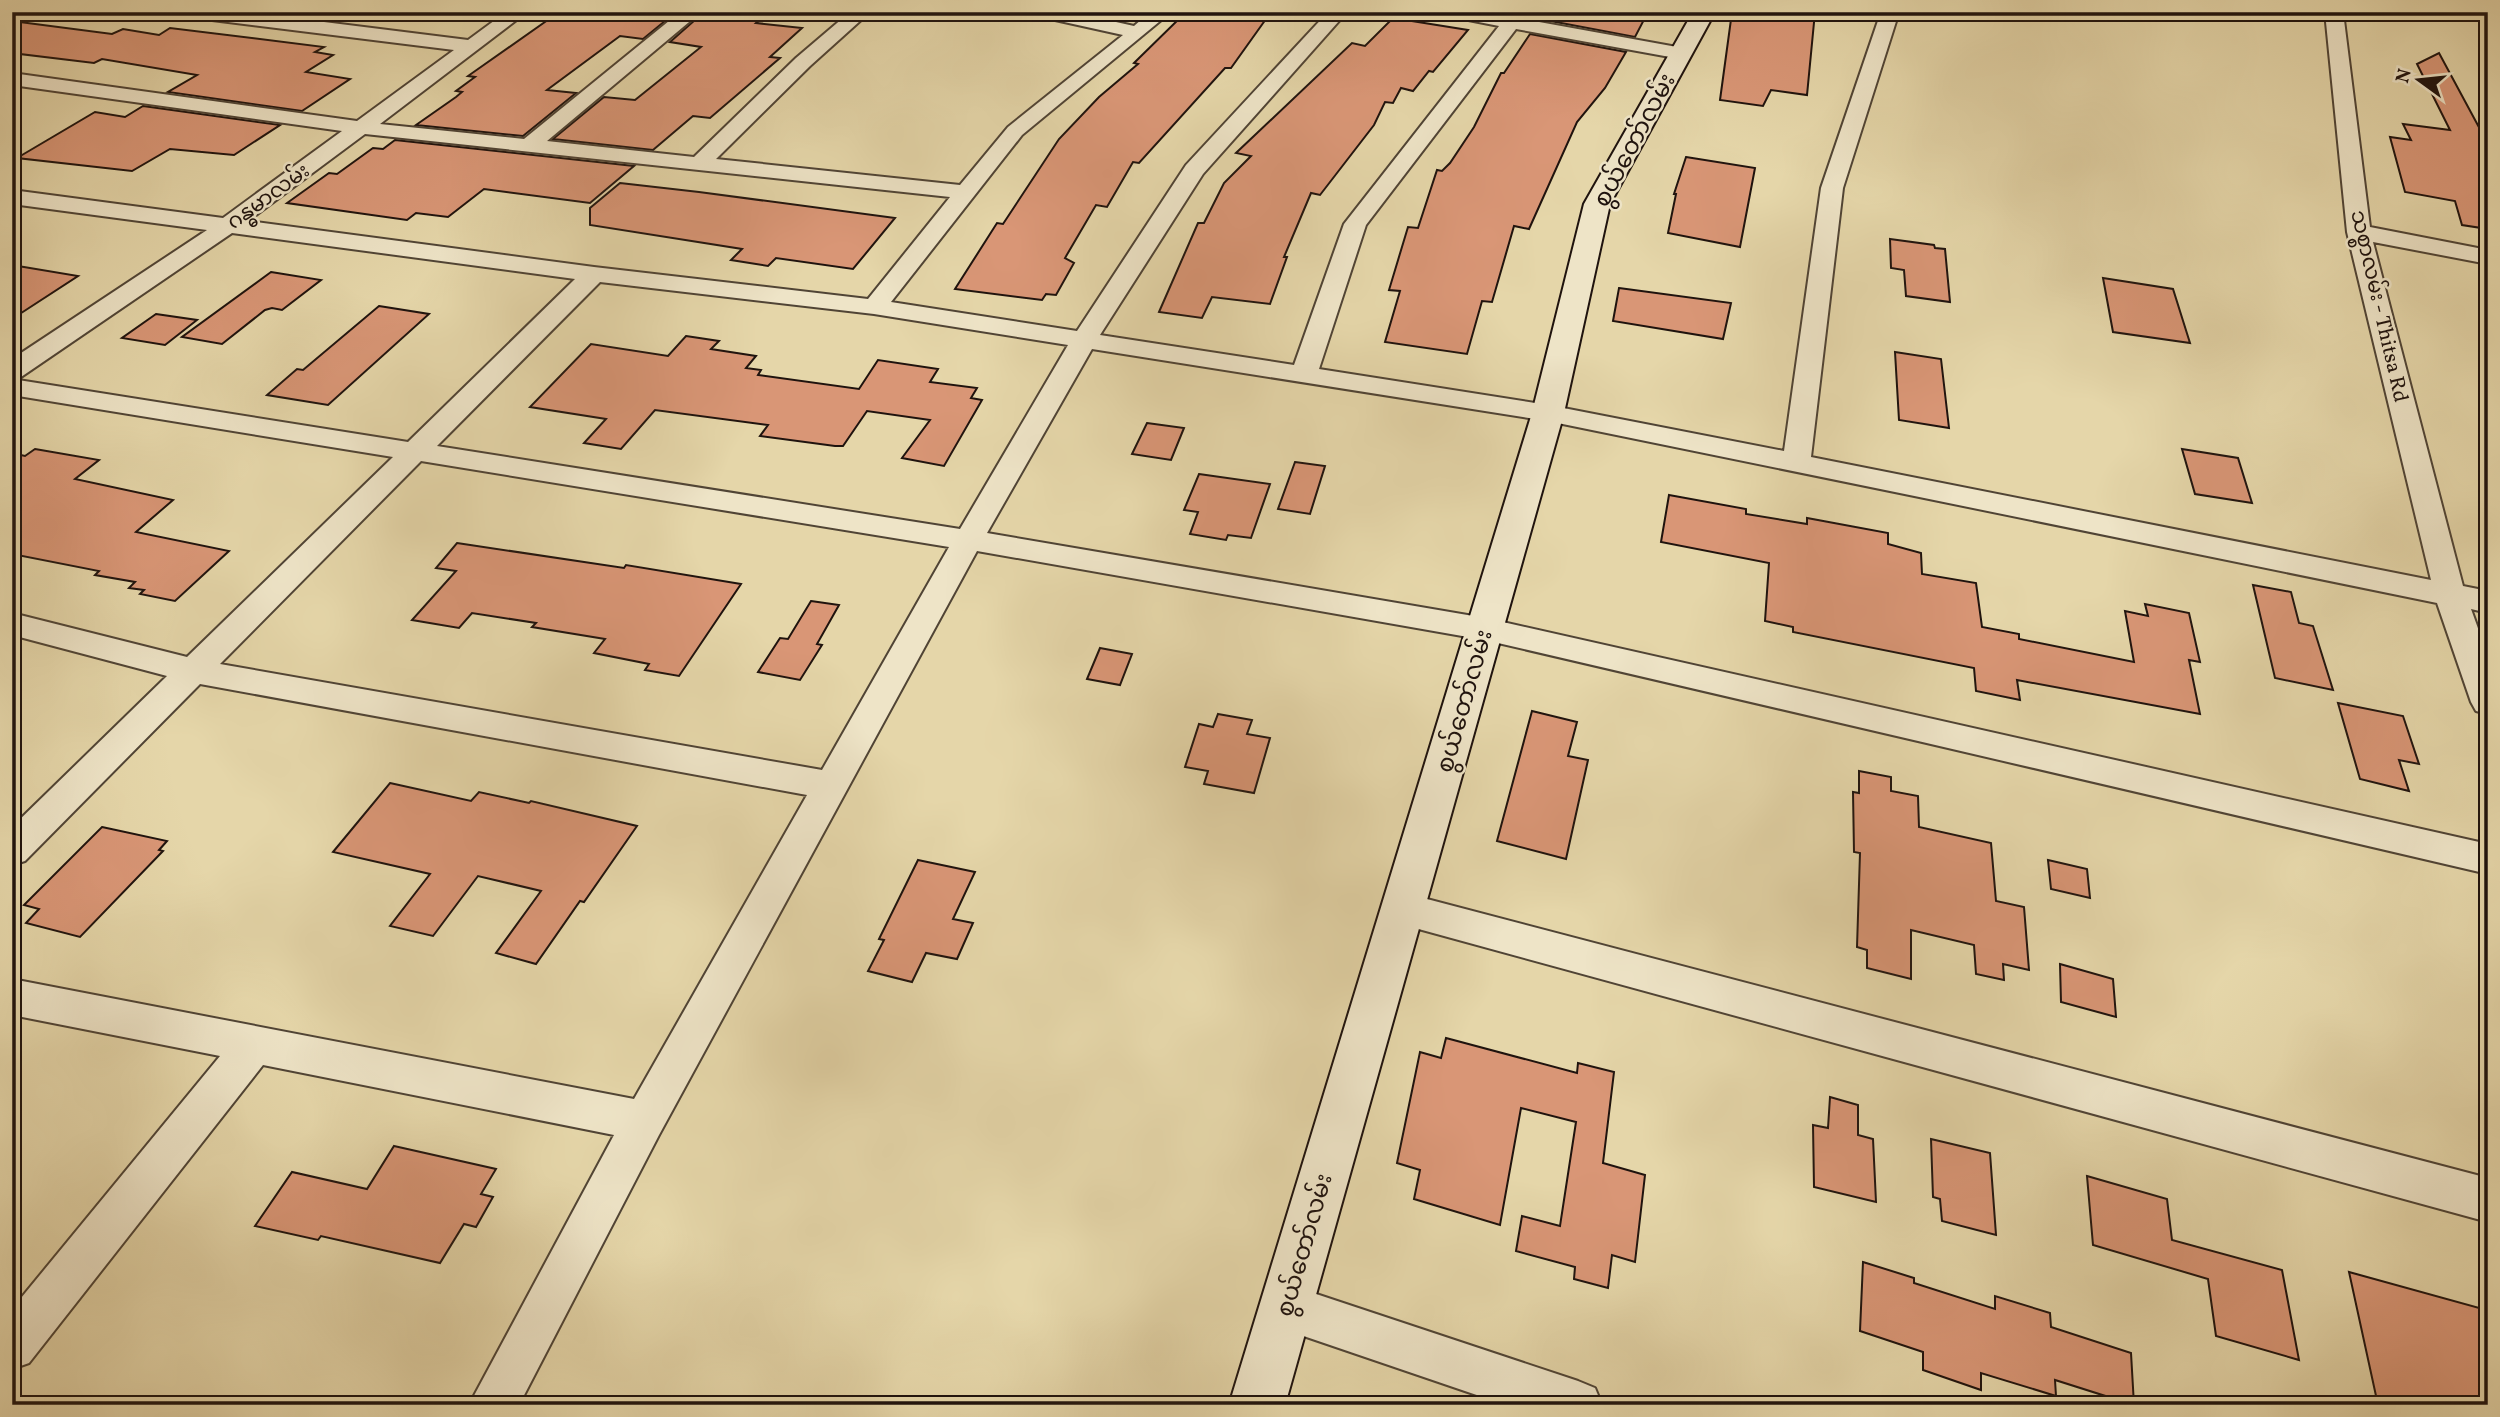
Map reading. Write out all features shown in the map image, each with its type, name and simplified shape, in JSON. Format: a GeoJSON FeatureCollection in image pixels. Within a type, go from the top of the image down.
{"type":"FeatureCollection","features":[{"type":"Feature","properties":{"kind":"street"},"geometry":{"type":"LineString","coordinates":[[196,12],[270,16],[469,46]]}},
{"type":"Feature","properties":{"kind":"street","name":"ဂန္ဓမာလမ်း"},"geometry":{"type":"LineString","coordinates":[[12,371],[226,227],[518,12]]}},
{"type":"Feature","properties":{"kind":"street"},"geometry":{"type":"LineString","coordinates":[[528,146],[692,12]]}},
{"type":"Feature","properties":{"kind":"street"},"geometry":{"type":"LineString","coordinates":[[699,164],[803,62],[862,12]]}},
{"type":"Feature","properties":{"kind":"street"},"geometry":{"type":"LineString","coordinates":[[1044,12],[1137,32]]}},
{"type":"Feature","properties":{"kind":"street"},"geometry":{"type":"LineString","coordinates":[[874,307],[1015,131],[1162,12]]}},
{"type":"Feature","properties":{"kind":"street"},"geometry":{"type":"LineString","coordinates":[[493,1405],[644,1121],[968,540],[1084,340],[1194,170],[1338,12]]}},
{"type":"Feature","properties":{"kind":"street"},"geometry":{"type":"LineString","coordinates":[[1455,12],[1516,17],[1681,53]]}},
{"type":"Feature","properties":{"kind":"street","name":"စွယ်တော်လမ်း"},"geometry":{"type":"LineString","coordinates":[[1257,1405],[1548,413],[1597,204],[1704,12]]}},
{"type":"Feature","properties":{"kind":"street"},"geometry":{"type":"LineString","coordinates":[[1796,463],[1832,188],[1890,12]]}},
{"type":"Feature","properties":{"kind":"street","name":"သစ္စာလမ်း - Thitsa Rd"},"geometry":{"type":"LineString","coordinates":[[2333,12],[2359,232],[2450,595],[2488,702]]}},
{"type":"Feature","properties":{"kind":"street"},"geometry":{"type":"LineString","coordinates":[[1304,375],[1355,224],[1516,17]]}},
{"type":"Feature","properties":{"kind":"street"},"geometry":{"type":"LineString","coordinates":[[12,79],[363,128],[966,192]]}},
{"type":"Feature","properties":{"kind":"street"},"geometry":{"type":"LineString","coordinates":[[12,197],[594,274],[874,307],[1548,413],[2488,602]]}},
{"type":"Feature","properties":{"kind":"street"},"geometry":{"type":"LineString","coordinates":[[2359,232],[2488,257]]}},
{"type":"Feature","properties":{"kind":"street"},"geometry":{"type":"LineString","coordinates":[[12,850],[594,274]]}},
{"type":"Feature","properties":{"kind":"street"},"geometry":{"type":"LineString","coordinates":[[12,387],[968,540],[1485,629],[2488,859]]}},
{"type":"Feature","properties":{"kind":"street"},"geometry":{"type":"LineString","coordinates":[[12,624],[194,671],[833,786]]}},
{"type":"Feature","properties":{"kind":"street"},"geometry":{"type":"LineString","coordinates":[[1404,909],[2488,1200]]}},
{"type":"Feature","properties":{"kind":"street"},"geometry":{"type":"LineString","coordinates":[[12,997],[644,1121]]}},
{"type":"Feature","properties":{"kind":"street"},"geometry":{"type":"LineString","coordinates":[[12,1346],[254,1045]]}},
{"type":"Feature","properties":{"kind":"street"},"geometry":{"type":"LineString","coordinates":[[1286,1307],[1578,1405]]}},
{"type":"Feature","properties":{"kind":"building"},"geometry":{"type":"Polygon","coordinates":[[[568,12],[676,12],[643,39],[620,36],[547,90],[576,93],[523,136],[416,125],[462,92],[456,91],[475,77],[468,76],[552,17],[559,18],[568,12]]]}},
{"type":"Feature","properties":{"kind":"building"},"geometry":{"type":"Polygon","coordinates":[[[704,12],[769,12],[756,23],[802,28],[770,57],[780,58],[710,118],[693,116],[653,150],[553,139],[604,97],[635,100],[701,47],[670,42],[704,12]]]}},
{"type":"Feature","properties":{"kind":"building"},"geometry":{"type":"Polygon","coordinates":[[[1186,12],[1271,12],[1231,68],[1225,68],[1139,163],[1133,162],[1107,207],[1096,205],[1065,258],[1074,263],[1056,295],[1046,294],[1042,300],[955,289],[997,223],[1003,224],[1059,139],[1099,97],[1138,64],[1134,63],[1186,12]]]}},
{"type":"Feature","properties":{"kind":"building"},"geometry":{"type":"Polygon","coordinates":[[[1545,12],[1648,12],[1635,37],[1540,19],[1545,12]]]}},
{"type":"Feature","properties":{"kind":"building"},"geometry":{"type":"Polygon","coordinates":[[[1732,12],[1815,12],[1807,95],[1771,90],[1763,106],[1720,100],[1732,12]]]}},
{"type":"Feature","properties":{"kind":"building"},"geometry":{"type":"Polygon","coordinates":[[[1393,18],[1468,30],[1433,72],[1429,71],[1413,91],[1401,88],[1393,103],[1385,102],[1374,125],[1320,195],[1311,193],[1284,257],[1287,257],[1270,304],[1212,297],[1202,318],[1159,312],[1198,223],[1204,223],[1224,183],[1251,156],[1236,153],[1352,43],[1365,46],[1393,18]]]}},
{"type":"Feature","properties":{"kind":"building"},"geometry":{"type":"Polygon","coordinates":[[[12,21],[112,34],[123,29],[159,35],[170,28],[324,47],[315,52],[333,55],[306,72],[350,79],[302,111],[168,92],[197,75],[102,59],[94,63],[12,53],[12,21]]]}},
{"type":"Feature","properties":{"kind":"building"},"geometry":{"type":"Polygon","coordinates":[[[1530,34],[1626,52],[1605,88],[1577,122],[1529,229],[1514,226],[1492,302],[1482,301],[1467,354],[1385,342],[1400,291],[1389,290],[1408,227],[1418,228],[1437,170],[1442,171],[1450,163],[1474,127],[1501,73],[1504,73],[1530,34]]]}},
{"type":"Feature","properties":{"kind":"building"},"geometry":{"type":"Polygon","coordinates":[[[2439,53],[2488,144],[2488,229],[2462,225],[2455,201],[2405,192],[2390,137],[2411,140],[2403,124],[2450,130],[2417,64],[2439,53]]]}},
{"type":"Feature","properties":{"kind":"building"},"geometry":{"type":"Polygon","coordinates":[[[143,106],[280,125],[234,155],[170,149],[132,171],[17,158],[95,112],[125,117],[143,106]]]}},
{"type":"Feature","properties":{"kind":"building"},"geometry":{"type":"Polygon","coordinates":[[[395,140],[634,166],[590,203],[484,189],[448,217],[416,213],[407,220],[287,203],[329,173],[337,174],[373,148],[383,149],[395,140]]]}},
{"type":"Feature","properties":{"kind":"building"},"geometry":{"type":"Polygon","coordinates":[[[1686,157],[1755,168],[1740,247],[1668,233],[1674,194],[1686,157]]]}},
{"type":"Feature","properties":{"kind":"building"},"geometry":{"type":"Polygon","coordinates":[[[620,183],[895,218],[853,269],[776,258],[768,266],[731,260],[742,249],[590,225],[590,208],[620,183]]]}},
{"type":"Feature","properties":{"kind":"building"},"geometry":{"type":"Polygon","coordinates":[[[1890,239],[1945,249],[1950,302],[1906,296],[1904,270],[1891,268],[1890,239]]]}},
{"type":"Feature","properties":{"kind":"building"},"geometry":{"type":"Polygon","coordinates":[[[12,265],[78,276],[12,319],[12,265]]]}},
{"type":"Feature","properties":{"kind":"building"},"geometry":{"type":"Polygon","coordinates":[[[271,272],[321,280],[282,310],[265,310],[222,344],[182,337],[271,272]]]}},
{"type":"Feature","properties":{"kind":"building"},"geometry":{"type":"Polygon","coordinates":[[[2103,278],[2173,289],[2190,343],[2113,332],[2103,278]]]}},
{"type":"Feature","properties":{"kind":"building"},"geometry":{"type":"Polygon","coordinates":[[[1619,288],[1731,303],[1723,339],[1613,321],[1619,288]]]}},
{"type":"Feature","properties":{"kind":"building"},"geometry":{"type":"Polygon","coordinates":[[[379,306],[429,314],[328,405],[267,395],[297,369],[303,370],[379,306]]]}},
{"type":"Feature","properties":{"kind":"building"},"geometry":{"type":"Polygon","coordinates":[[[156,314],[197,320],[165,345],[122,338],[156,314]]]}},
{"type":"Feature","properties":{"kind":"building"},"geometry":{"type":"Polygon","coordinates":[[[686,336],[719,341],[711,349],[756,356],[746,368],[761,370],[758,375],[859,389],[878,360],[938,369],[930,382],[977,388],[971,398],[982,400],[944,466],[902,458],[930,420],[867,411],[843,446],[835,446],[760,436],[768,425],[655,410],[621,449],[584,443],[606,419],[530,407],[591,344],[668,356],[686,336]]]}},
{"type":"Feature","properties":{"kind":"building"},"geometry":{"type":"Polygon","coordinates":[[[1895,352],[1941,359],[1949,428],[1899,420],[1895,352]]]}},
{"type":"Feature","properties":{"kind":"building"},"geometry":{"type":"Polygon","coordinates":[[[1147,423],[1184,428],[1171,460],[1132,454],[1147,423]]]}},
{"type":"Feature","properties":{"kind":"building"},"geometry":{"type":"Polygon","coordinates":[[[35,449],[99,460],[75,479],[173,500],[136,532],[229,551],[175,601],[140,594],[144,590],[129,588],[135,582],[95,575],[99,571],[12,554],[12,453],[25,456],[35,449]]]}},
{"type":"Feature","properties":{"kind":"building"},"geometry":{"type":"Polygon","coordinates":[[[2182,449],[2238,458],[2252,503],[2195,494],[2182,449]]]}},
{"type":"Feature","properties":{"kind":"building"},"geometry":{"type":"Polygon","coordinates":[[[1295,462],[1325,466],[1310,514],[1278,509],[1295,462]]]}},
{"type":"Feature","properties":{"kind":"building"},"geometry":{"type":"Polygon","coordinates":[[[1199,474],[1270,484],[1251,538],[1228,535],[1226,540],[1190,534],[1198,512],[1184,510],[1199,474]]]}},
{"type":"Feature","properties":{"kind":"building"},"geometry":{"type":"Polygon","coordinates":[[[1669,495],[1746,509],[1746,514],[1807,524],[1807,518],[1888,533],[1888,544],[1921,553],[1922,574],[1976,583],[1982,627],[2019,634],[2019,639],[2134,662],[2125,611],[2148,616],[2145,604],[2189,613],[2200,662],[2189,660],[2200,714],[2017,680],[2020,700],[1976,691],[1974,668],[1793,632],[1793,627],[1765,621],[1769,563],[1661,542],[1669,495]]]}},
{"type":"Feature","properties":{"kind":"building"},"geometry":{"type":"Polygon","coordinates":[[[457,543],[624,568],[626,565],[741,584],[679,676],[645,670],[649,664],[594,653],[605,639],[532,627],[536,623],[472,613],[459,628],[412,620],[456,571],[436,568],[457,543]]]}},
{"type":"Feature","properties":{"kind":"building"},"geometry":{"type":"Polygon","coordinates":[[[2253,585],[2291,592],[2299,623],[2313,626],[2333,690],[2275,678],[2253,585]]]}},
{"type":"Feature","properties":{"kind":"building"},"geometry":{"type":"Polygon","coordinates":[[[811,601],[839,605],[817,644],[822,645],[800,680],[758,672],[780,638],[788,639],[811,601]]]}},
{"type":"Feature","properties":{"kind":"building"},"geometry":{"type":"Polygon","coordinates":[[[1100,648],[1132,654],[1120,685],[1087,679],[1100,648]]]}},
{"type":"Feature","properties":{"kind":"building"},"geometry":{"type":"Polygon","coordinates":[[[2338,703],[2403,716],[2419,764],[2399,760],[2409,791],[2360,779],[2338,703]]]}},
{"type":"Feature","properties":{"kind":"building"},"geometry":{"type":"Polygon","coordinates":[[[1532,711],[1577,722],[1568,756],[1588,760],[1566,859],[1497,841],[1532,711]]]}},
{"type":"Feature","properties":{"kind":"building"},"geometry":{"type":"Polygon","coordinates":[[[1218,714],[1252,720],[1247,734],[1270,738],[1254,793],[1204,784],[1208,771],[1185,767],[1199,724],[1213,727],[1218,714]]]}},
{"type":"Feature","properties":{"kind":"building"},"geometry":{"type":"Polygon","coordinates":[[[1859,771],[1891,777],[1891,791],[1918,796],[1919,827],[1991,843],[1996,901],[2024,907],[2029,970],[2003,964],[2004,980],[1976,974],[1974,945],[1911,930],[1911,979],[1867,968],[1867,950],[1857,947],[1860,853],[1854,852],[1853,792],[1859,793],[1859,771]]]}},
{"type":"Feature","properties":{"kind":"building"},"geometry":{"type":"Polygon","coordinates":[[[390,783],[471,801],[479,792],[529,803],[531,801],[637,826],[584,902],[580,901],[536,964],[496,953],[541,891],[478,876],[433,936],[390,926],[430,874],[333,852],[390,783]]]}},
{"type":"Feature","properties":{"kind":"building"},"geometry":{"type":"Polygon","coordinates":[[[102,827],[167,841],[159,850],[163,851],[80,937],[26,923],[39,909],[24,905],[102,827]]]}},
{"type":"Feature","properties":{"kind":"building"},"geometry":{"type":"Polygon","coordinates":[[[918,860],[975,872],[953,919],[973,923],[957,959],[926,953],[912,982],[868,971],[884,940],[879,939],[918,860]]]}},
{"type":"Feature","properties":{"kind":"building"},"geometry":{"type":"Polygon","coordinates":[[[2048,860],[2087,869],[2090,898],[2051,889],[2048,860]]]}},
{"type":"Feature","properties":{"kind":"building"},"geometry":{"type":"Polygon","coordinates":[[[2060,964],[2113,979],[2116,1017],[2061,1002],[2060,964]]]}},
{"type":"Feature","properties":{"kind":"building"},"geometry":{"type":"Polygon","coordinates":[[[1446,1038],[1577,1073],[1578,1063],[1614,1072],[1603,1163],[1645,1175],[1635,1262],[1612,1255],[1608,1288],[1574,1279],[1575,1267],[1516,1251],[1522,1216],[1560,1226],[1576,1122],[1521,1108],[1500,1225],[1414,1199],[1420,1170],[1397,1163],[1420,1052],[1441,1058],[1446,1038]]]}},
{"type":"Feature","properties":{"kind":"building"},"geometry":{"type":"Polygon","coordinates":[[[1830,1097],[1858,1105],[1858,1135],[1873,1139],[1876,1202],[1814,1187],[1813,1125],[1828,1128],[1830,1097]]]}},
{"type":"Feature","properties":{"kind":"building"},"geometry":{"type":"Polygon","coordinates":[[[1931,1139],[1990,1153],[1996,1235],[1942,1221],[1940,1199],[1933,1197],[1931,1139]]]}},
{"type":"Feature","properties":{"kind":"building"},"geometry":{"type":"Polygon","coordinates":[[[394,1146],[496,1169],[481,1194],[493,1197],[476,1227],[464,1224],[440,1263],[321,1236],[318,1240],[255,1226],[292,1172],[367,1189],[394,1146]]]}},
{"type":"Feature","properties":{"kind":"building"},"geometry":{"type":"Polygon","coordinates":[[[2087,1176],[2167,1199],[2172,1240],[2282,1270],[2299,1360],[2216,1336],[2208,1279],[2093,1245],[2087,1176]]]}},
{"type":"Feature","properties":{"kind":"building"},"geometry":{"type":"Polygon","coordinates":[[[1863,1262],[1914,1278],[1914,1283],[1995,1309],[1995,1296],[2050,1313],[2051,1327],[2131,1353],[2134,1405],[2055,1380],[2056,1396],[1981,1373],[1981,1390],[1923,1370],[1923,1352],[1860,1331],[1863,1262]]]}},
{"type":"Feature","properties":{"kind":"building"},"geometry":{"type":"Polygon","coordinates":[[[2349,1272],[2483,1309],[2488,1327],[2488,1405],[2378,1405],[2349,1272]]]}}]}
